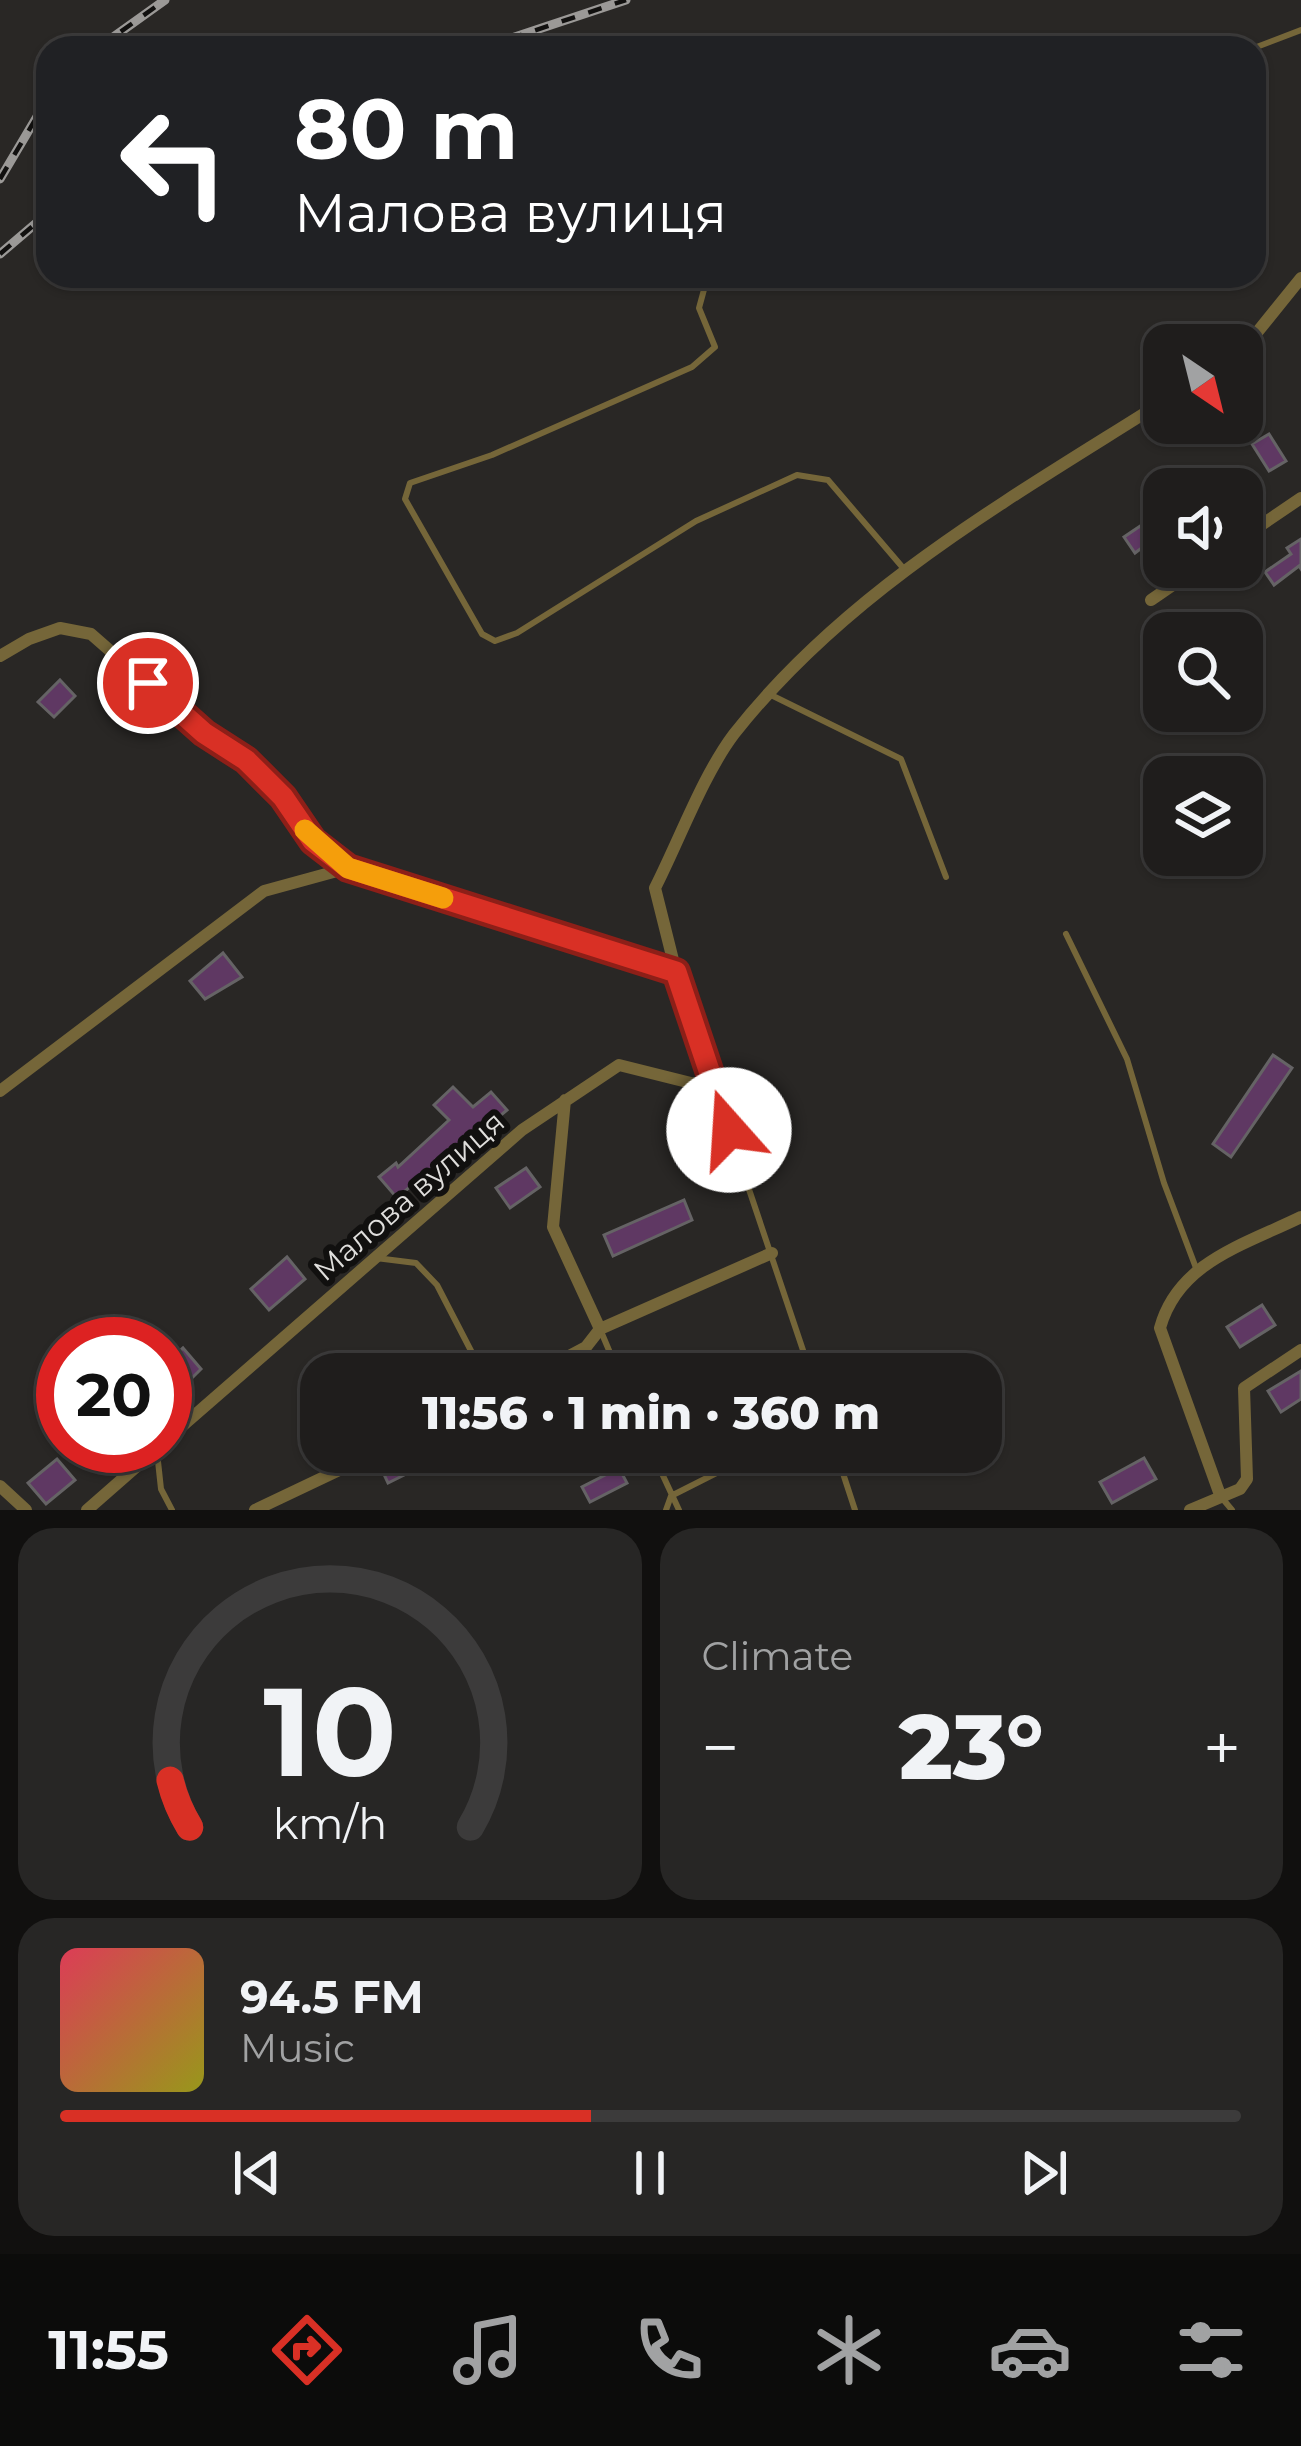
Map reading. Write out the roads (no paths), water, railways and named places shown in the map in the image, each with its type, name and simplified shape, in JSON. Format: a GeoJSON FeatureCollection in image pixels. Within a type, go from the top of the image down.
{"type":"FeatureCollection","features":[{"type":"Feature","properties":{"kind":"street"},"geometry":{"type":"LineString","coordinates":[[1263,325],[1301,278]]}},
{"type":"Feature","properties":{"kind":"street"},"geometry":{"type":"LineString","coordinates":[[676,972],[655,888],[731,739],[769,694],[904,569],[1143,415]]}},
{"type":"Feature","properties":{"kind":"street"},"geometry":{"type":"LineString","coordinates":[[1263,524],[1301,498]]}},
{"type":"Feature","properties":{"kind":"street"},"geometry":{"type":"LineString","coordinates":[[1151,600],[1168,588]]}},
{"type":"Feature","properties":{"kind":"street"},"geometry":{"type":"LineString","coordinates":[[0,656],[60,628],[92,634],[204,733],[246,760],[283,797],[313,841],[348,868],[676,972]]}},
{"type":"Feature","properties":{"kind":"street"},"geometry":{"type":"LineString","coordinates":[[0,1091],[264,891],[348,868]]}},
{"type":"Feature","properties":{"kind":"street","name":"Малова вулиця"},"geometry":{"type":"LineString","coordinates":[[192,1417],[522,1130],[619,1065],[715,1090]]}},
{"type":"Feature","properties":{"kind":"street"},"geometry":{"type":"LineString","coordinates":[[565,1100],[553,1227],[600,1329]]}},
{"type":"Feature","properties":{"kind":"street"},"geometry":{"type":"LineString","coordinates":[[1220,1496],[1160,1328],[1173,1293],[1196,1268],[1301,1217]]}},
{"type":"Feature","properties":{"kind":"street"},"geometry":{"type":"LineString","coordinates":[[575,1353],[600,1329],[772,1253]]}},
{"type":"Feature","properties":{"kind":"street"},"geometry":{"type":"LineString","coordinates":[[1190,1510],[1240,1490],[1247,1479],[1244,1388],[1301,1350]]}},
{"type":"Feature","properties":{"kind":"street","name":"Малова вулиця"},"geometry":{"type":"LineString","coordinates":[[87,1510],[129,1473]]}},
{"type":"Feature","properties":{"kind":"street"},"geometry":{"type":"LineString","coordinates":[[255,1510],[333,1473]]}},
{"type":"Feature","properties":{"kind":"street"},"geometry":{"type":"LineString","coordinates":[[0,1486],[26,1510]]}},
{"type":"Feature","properties":{"kind":"lane"},"geometry":{"type":"LineString","coordinates":[[1266,43],[1301,30]]}},
{"type":"Feature","properties":{"kind":"lane"},"geometry":{"type":"LineString","coordinates":[[704,288],[699,308],[715,347],[692,367],[492,455],[410,483],[405,499],[482,634],[495,641],[517,634],[696,521],[797,475],[829,480],[904,569]]}},
{"type":"Feature","properties":{"kind":"lane"},"geometry":{"type":"LineString","coordinates":[[769,694],[901,759],[946,877]]}},
{"type":"Feature","properties":{"kind":"lane"},"geometry":{"type":"LineString","coordinates":[[1066,934],[1127,1060],[1164,1183],[1196,1268]]}},
{"type":"Feature","properties":{"kind":"lane"},"geometry":{"type":"LineString","coordinates":[[676,972],[804,1353]]}},
{"type":"Feature","properties":{"kind":"lane"},"geometry":{"type":"LineString","coordinates":[[374,1258],[416,1263],[437,1285],[472,1353]]}},
{"type":"Feature","properties":{"kind":"lane"},"geometry":{"type":"LineString","coordinates":[[600,1329],[610,1353]]}},
{"type":"Feature","properties":{"kind":"lane"},"geometry":{"type":"LineString","coordinates":[[161,1473],[161,1489],[172,1510]]}},
{"type":"Feature","properties":{"kind":"lane"},"geometry":{"type":"LineString","coordinates":[[661,1473],[679,1510]]}},
{"type":"Feature","properties":{"kind":"lane"},"geometry":{"type":"LineString","coordinates":[[666,1510],[671,1496],[716,1473]]}},
{"type":"Feature","properties":{"kind":"lane"},"geometry":{"type":"LineString","coordinates":[[843,1473],[855,1510]]}},
{"type":"Feature","properties":{"kind":"lane"},"geometry":{"type":"LineString","coordinates":[[1220,1496],[1232,1510]]}},
{"type":"Feature","properties":{"kind":"railway"},"geometry":{"type":"LineString","coordinates":[[115,36],[165,0]]}},
{"type":"Feature","properties":{"kind":"railway"},"geometry":{"type":"LineString","coordinates":[[518,36],[626,0]]}},
{"type":"Feature","properties":{"kind":"railway"},"geometry":{"type":"LineString","coordinates":[[0,179],[36,118]]}},
{"type":"Feature","properties":{"kind":"railway"},"geometry":{"type":"LineString","coordinates":[[0,254],[36,223]]}}]}
